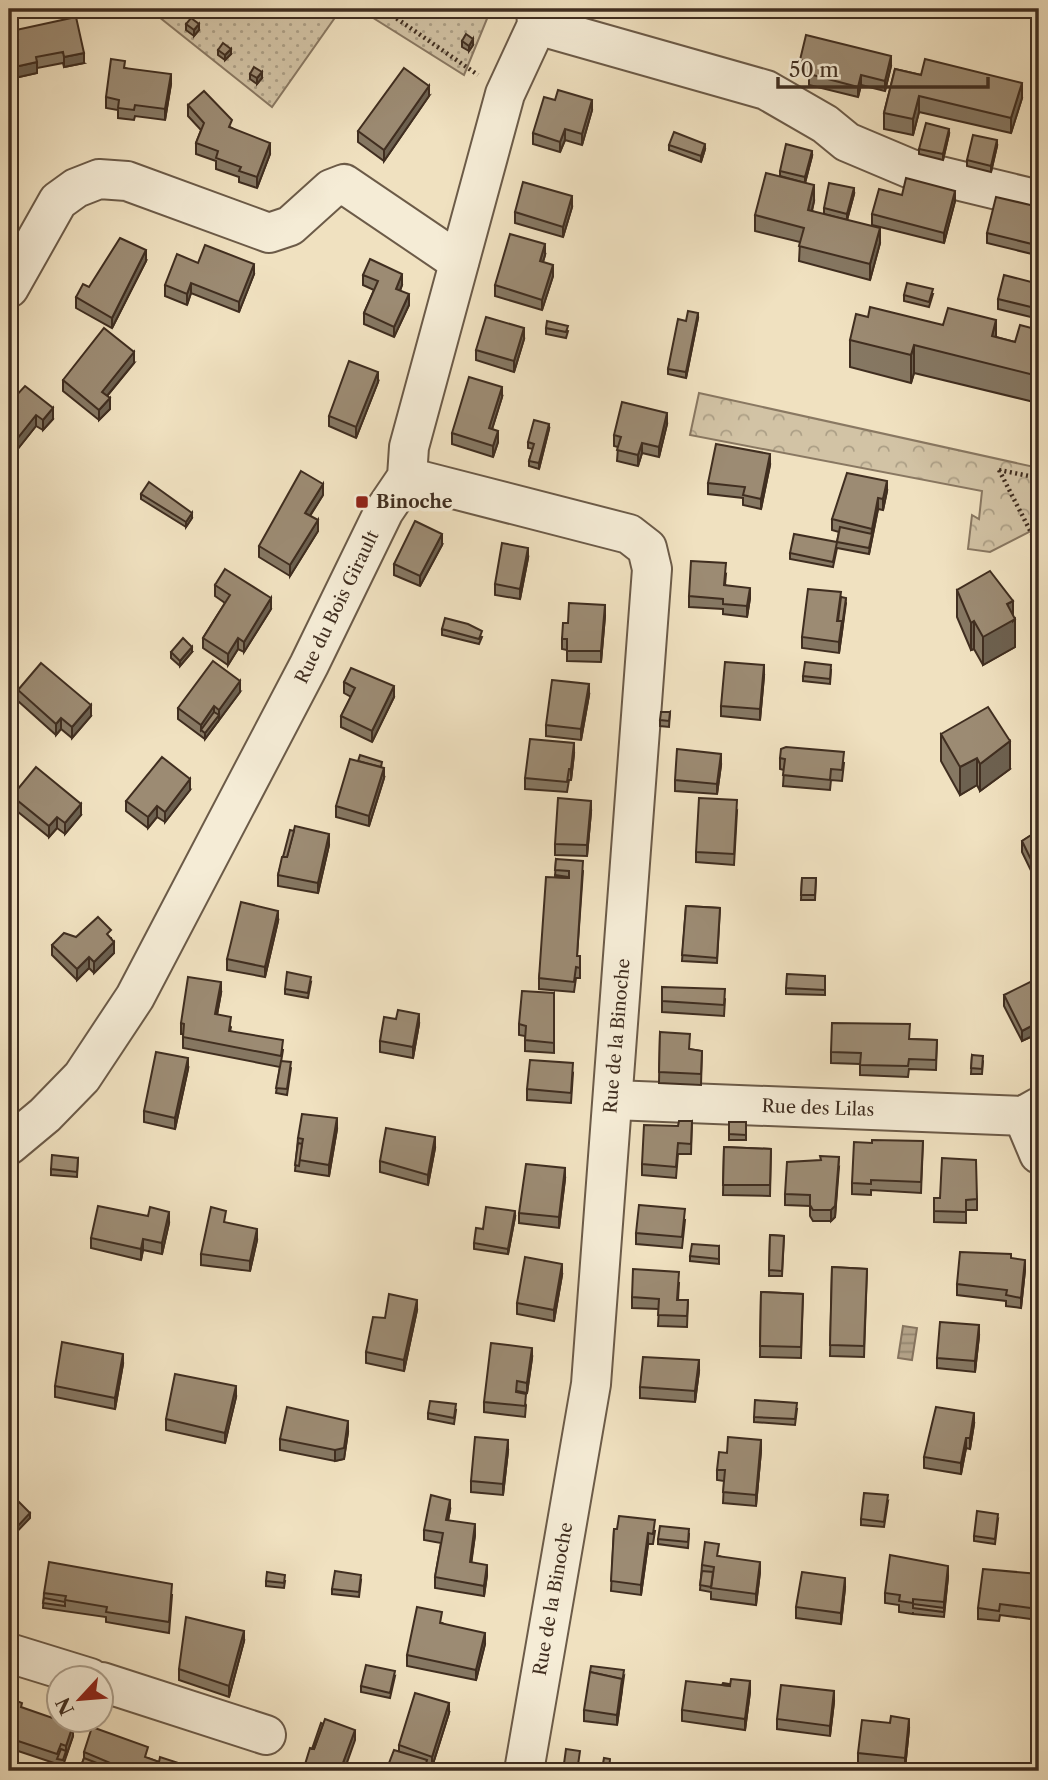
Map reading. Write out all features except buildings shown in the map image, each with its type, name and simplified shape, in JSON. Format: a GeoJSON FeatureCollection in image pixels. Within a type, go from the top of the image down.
{"type":"FeatureCollection","features":[{"type":"Feature","properties":{"kind":"street","name":"Rue du Bois Girault"},"geometry":{"type":"LineString","coordinates":[[9,1144],[45,1115],[82,1077],[135,997],[309,665],[384,511],[407,477],[410,447],[505,94],[536,17]]}},
{"type":"Feature","properties":{"kind":"street"},"geometry":{"type":"LineString","coordinates":[[536,17],[766,90],[825,124],[847,142],[911,169],[1039,200]]}},
{"type":"Feature","properties":{"kind":"street"},"geometry":{"type":"LineString","coordinates":[[9,288],[58,201],[76,188],[99,179],[127,181],[269,233],[290,226],[331,189],[344,184],[458,262]]}},
{"type":"Feature","properties":{"kind":"street","name":"Rue de la Binoche"},"geometry":{"type":"LineString","coordinates":[[407,477],[629,534],[647,548],[652,569],[591,1384],[524,1771]]}},
{"type":"Feature","properties":{"kind":"street","name":"Rue des Lilas"},"geometry":{"type":"LineString","coordinates":[[613,1100],[1031,1112],[1039,1154]]}},
{"type":"Feature","properties":{"kind":"street"},"geometry":{"type":"LineString","coordinates":[[9,1653],[46,1664]]}},
{"type":"Feature","properties":{"kind":"street"},"geometry":{"type":"LineString","coordinates":[[116,1687],[266,1735]]}},
{"type":"Feature","properties":{"kind":"path"},"geometry":{"type":"LineString","coordinates":[[383,9],[505,94]]}},
{"type":"Feature","properties":{"kind":"path"},"geometry":{"type":"LineString","coordinates":[[1039,478],[999,470],[1039,548]]}},
{"type":"Feature","properties":{"kind":"green space"},"geometry":{"type":"Polygon","coordinates":[[[149,9],[341,9],[272,107],[149,9]]]}},
{"type":"Feature","properties":{"kind":"green space"},"geometry":{"type":"Polygon","coordinates":[[[359,9],[491,9],[464,75],[359,9]]]}},
{"type":"Feature","properties":{"kind":"green space"},"geometry":{"type":"Polygon","coordinates":[[[699,393],[1039,468],[1039,527],[990,552],[968,549],[972,515],[979,519],[982,491],[690,435],[699,393]]]}},
{"type":"Feature","properties":{"kind":"shaded area"},"geometry":{"type":"Polygon","coordinates":[[[903,1326],[917,1328],[912,1360],[898,1358],[903,1326]]]}},
{"type":"Feature","properties":{"kind":"place","name":"Binoche"},"geometry":{"type":"Point","coordinates":[362,502]}}]}
